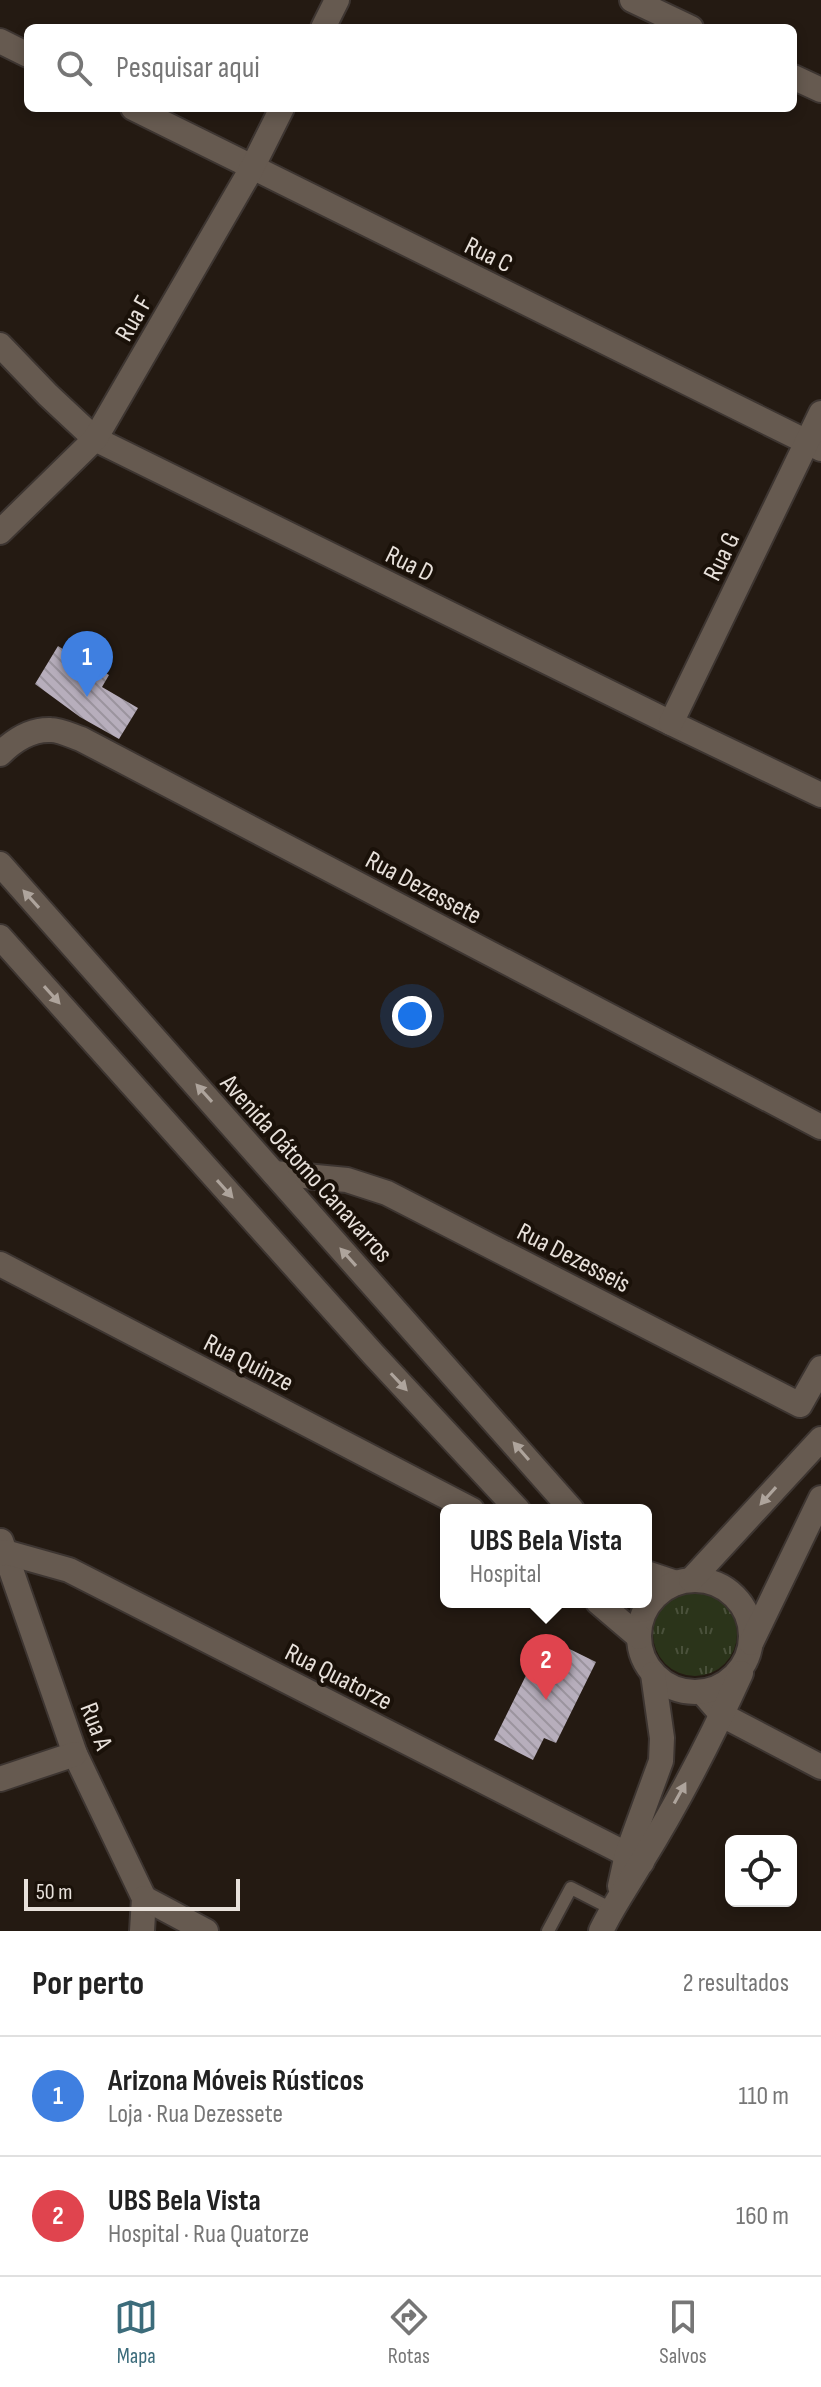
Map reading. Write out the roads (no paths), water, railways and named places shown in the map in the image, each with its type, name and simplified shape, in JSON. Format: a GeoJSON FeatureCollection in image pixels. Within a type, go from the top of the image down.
{"type":"FeatureCollection","features":[{"type":"Feature","properties":{"kind":"street"},"geometry":{"type":"LineString","coordinates":[[325,24],[337,0]]}},
{"type":"Feature","properties":{"kind":"street"},"geometry":{"type":"LineString","coordinates":[[632,0],[683,24]]}},
{"type":"Feature","properties":{"kind":"street"},"geometry":{"type":"LineString","coordinates":[[0,41],[24,53]]}},
{"type":"Feature","properties":{"kind":"street"},"geometry":{"type":"LineString","coordinates":[[797,79],[821,90]]}},
{"type":"Feature","properties":{"kind":"street","name":"Rua C"},"geometry":{"type":"LineString","coordinates":[[141,112],[814,446]]}},
{"type":"Feature","properties":{"kind":"street","name":"Rua F"},"geometry":{"type":"LineString","coordinates":[[0,532],[95,439],[252,168],[280,112]]}},
{"type":"Feature","properties":{"kind":"street","name":"Rua D"},"geometry":{"type":"LineString","coordinates":[[0,345],[95,439],[821,795]]}},
{"type":"Feature","properties":{"kind":"street","name":"Rua G"},"geometry":{"type":"LineString","coordinates":[[671,723],[814,446],[821,413]]}},
{"type":"Feature","properties":{"kind":"street","name":"Rua Dezessete"},"geometry":{"type":"LineString","coordinates":[[0,754],[11,743],[30,734],[52,730],[81,739],[821,1127]]}},
{"type":"Feature","properties":{"kind":"street","name":"Avenida Oátomo Canavarros"},"geometry":{"type":"LineString","coordinates":[[0,864],[567,1504]]}},
{"type":"Feature","properties":{"kind":"street"},"geometry":{"type":"LineString","coordinates":[[0,937],[373,1354],[512,1504]]}},
{"type":"Feature","properties":{"kind":"street","name":"Rua Dezesseis"},"geometry":{"type":"LineString","coordinates":[[274,1173],[347,1180],[387,1193],[800,1405],[821,1368]]}},
{"type":"Feature","properties":{"kind":"street","name":"Rua Quinze"},"geometry":{"type":"LineString","coordinates":[[0,1264],[460,1504]]}},
{"type":"Feature","properties":{"kind":"street"},"geometry":{"type":"LineString","coordinates":[[652,1600],[660,1592],[684,1581],[821,1439]]}},
{"type":"Feature","properties":{"kind":"street"},"geometry":{"type":"LineString","coordinates":[[601,1931],[635,1858],[722,1715],[821,1498]]}},
{"type":"Feature","properties":{"kind":"street","name":"Rua A"},"geometry":{"type":"LineString","coordinates":[[2,1548],[75,1754],[144,1898],[142,1931]]}},
{"type":"Feature","properties":{"kind":"street","name":"Rua Quatorze"},"geometry":{"type":"LineString","coordinates":[[2,1548],[69,1570],[635,1858]]}},
{"type":"Feature","properties":{"kind":"street"},"geometry":{"type":"LineString","coordinates":[[652,1574],[684,1581],[708,1581],[723,1587],[746,1610],[751,1626],[749,1651],[729,1681],[717,1688],[688,1692],[665,1685],[653,1674]]}},
{"type":"Feature","properties":{"kind":"street"},"geometry":{"type":"LineString","coordinates":[[605,1608],[639,1637]]}},
{"type":"Feature","properties":{"kind":"street"},"geometry":{"type":"LineString","coordinates":[[635,1858],[661,1761],[662,1738],[653,1674],[641,1650],[639,1637],[646,1608]]}},
{"type":"Feature","properties":{"kind":"street"},"geometry":{"type":"LineString","coordinates":[[702,1692],[722,1715],[821,1767]]}},
{"type":"Feature","properties":{"kind":"street"},"geometry":{"type":"LineString","coordinates":[[0,1779],[75,1754]]}},
{"type":"Feature","properties":{"kind":"street"},"geometry":{"type":"LineString","coordinates":[[144,1898],[206,1931]]}},
{"type":"Feature","properties":{"kind":"lane"},"geometry":{"type":"LineString","coordinates":[[548,1931],[571,1888],[614,1904]]}},
{"type":"Feature","properties":{"kind":"place","name":"Arizona Móveis Rústicos"},"geometry":{"type":"Point","coordinates":[87,697]}},
{"type":"Feature","properties":{"kind":"place","name":"UBS Bela Vista"},"geometry":{"type":"Point","coordinates":[546,1700]}}]}
